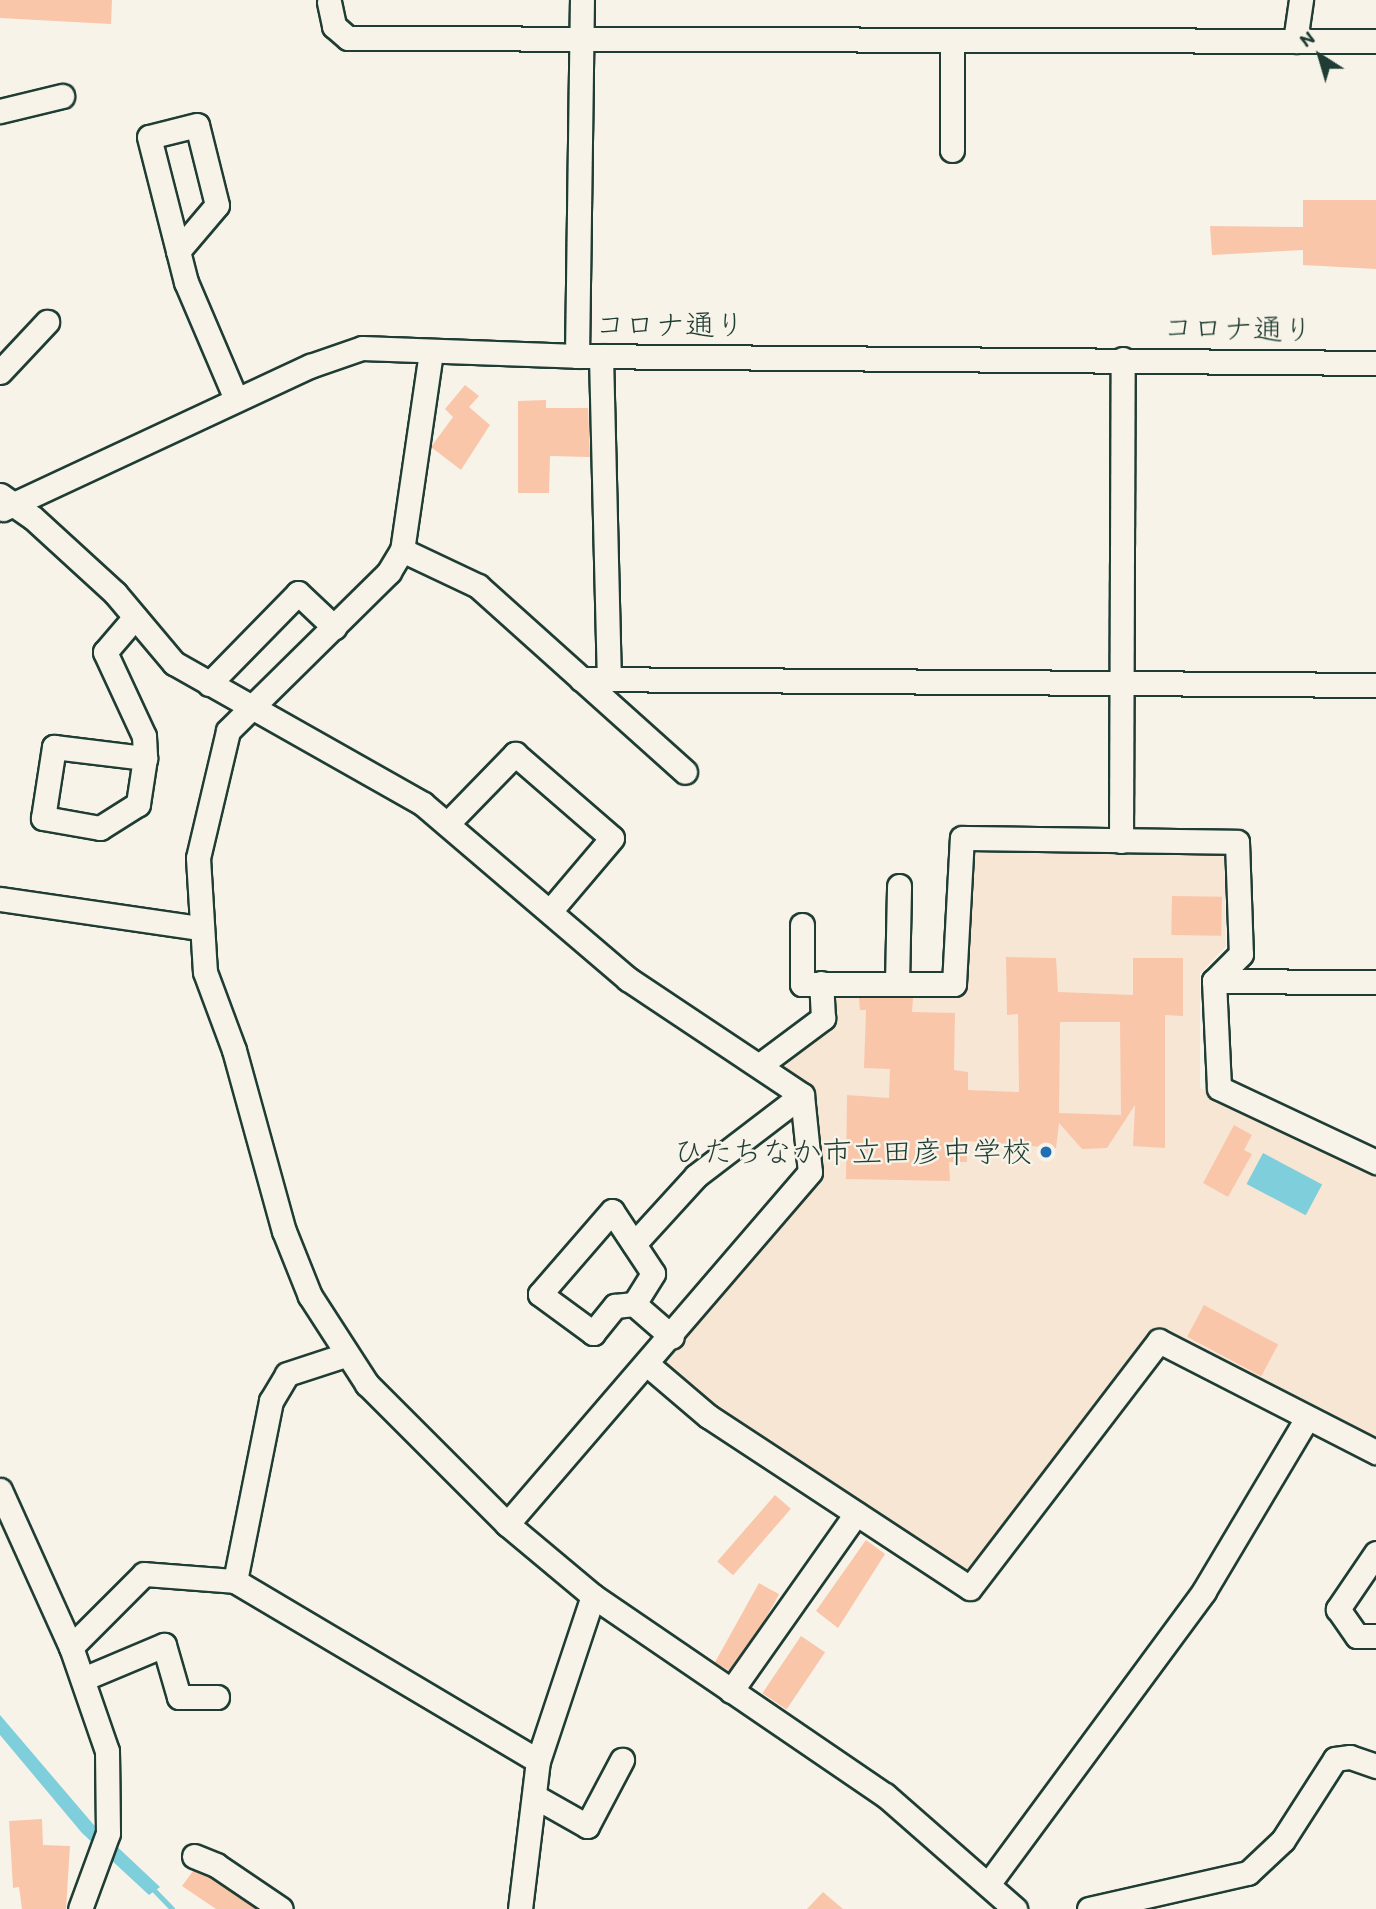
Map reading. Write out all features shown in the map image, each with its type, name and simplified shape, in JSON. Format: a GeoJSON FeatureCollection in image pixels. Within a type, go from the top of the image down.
{"type":"FeatureCollection","features":[{"type":"Feature","properties":{"kind":"street"},"geometry":{"type":"LineString","coordinates":[[577,356],[582,0]]}},
{"type":"Feature","properties":{"kind":"street"},"geometry":{"type":"LineString","coordinates":[[1295,41],[1301,0]]}},
{"type":"Feature","properties":{"kind":"street"},"geometry":{"type":"LineString","coordinates":[[329,2],[334,26],[348,38],[1376,41]]}},
{"type":"Feature","properties":{"kind":"street"},"geometry":{"type":"LineString","coordinates":[[951,41],[952,150]]}},
{"type":"Feature","properties":{"kind":"street"},"geometry":{"type":"LineString","coordinates":[[0,111],[62,96]]}},
{"type":"Feature","properties":{"kind":"street"},"geometry":{"type":"LineString","coordinates":[[178,251],[217,205],[197,125],[149,137],[178,251],[186,282],[236,399]]}},
{"type":"Feature","properties":{"kind":"street"},"geometry":{"type":"LineString","coordinates":[[0,372],[47,322]]}},
{"type":"Feature","properties":{"kind":"street","name":"コロナ通り"},"geometry":{"type":"LineString","coordinates":[[5,503],[236,399],[362,348],[577,356],[1376,363]]}},
{"type":"Feature","properties":{"kind":"street"},"geometry":{"type":"LineString","coordinates":[[431,352],[402,550],[389,572],[248,708],[228,731],[198,858],[200,928],[205,972],[234,1049],[284,1231],[310,1296],[345,1355],[402,1420],[507,1524],[593,1596],[886,1795],[989,1883],[1015,1909]]}},
{"type":"Feature","properties":{"kind":"street"},"geometry":{"type":"LineString","coordinates":[[601,356],[609,679]]}},
{"type":"Feature","properties":{"kind":"street"},"geometry":{"type":"LineString","coordinates":[[1121,841],[1123,359]]}},
{"type":"Feature","properties":{"kind":"street"},"geometry":{"type":"LineString","coordinates":[[5,503],[116,593],[174,663],[248,708],[401,791],[447,824],[676,1015],[760,1065],[802,1095],[810,1172],[648,1365],[507,1524]]}},
{"type":"Feature","properties":{"kind":"street"},"geometry":{"type":"LineString","coordinates":[[402,550],[478,586],[685,772]]}},
{"type":"Feature","properties":{"kind":"street"},"geometry":{"type":"LineString","coordinates":[[209,684],[298,593],[334,627]]}},
{"type":"Feature","properties":{"kind":"street"},"geometry":{"type":"LineString","coordinates":[[135,617],[105,652],[144,736],[145,758],[138,804],[100,828],[43,818],[54,747],[145,758]]}},
{"type":"Feature","properties":{"kind":"street"},"geometry":{"type":"LineString","coordinates":[[582,679],[1376,685]]}},
{"type":"Feature","properties":{"kind":"street"},"geometry":{"type":"LineString","coordinates":[[447,824],[515,754],[612,838],[550,911]]}},
{"type":"Feature","properties":{"kind":"street"},"geometry":{"type":"LineString","coordinates":[[802,925],[802,984],[954,984],[962,838],[1237,842],[1241,954],[1214,981],[1219,1088],[1376,1162]]}},
{"type":"Feature","properties":{"kind":"street"},"geometry":{"type":"LineString","coordinates":[[897,984],[899,886]]}},
{"type":"Feature","properties":{"kind":"street"},"geometry":{"type":"LineString","coordinates":[[0,899],[200,928]]}},
{"type":"Feature","properties":{"kind":"street"},"geometry":{"type":"LineString","coordinates":[[1214,981],[1376,982]]}},
{"type":"Feature","properties":{"kind":"street"},"geometry":{"type":"LineString","coordinates":[[760,1065],[823,1018],[821,983]]}},
{"type":"Feature","properties":{"kind":"street"},"geometry":{"type":"LineString","coordinates":[[634,1244],[696,1176],[802,1095]]}},
{"type":"Feature","properties":{"kind":"street"},"geometry":{"type":"LineString","coordinates":[[634,1304],[653,1273],[612,1211],[540,1294],[593,1333],[615,1306],[634,1304],[672,1336]]}},
{"type":"Feature","properties":{"kind":"street"},"geometry":{"type":"LineString","coordinates":[[648,1365],[708,1416],[970,1588],[1159,1341],[1306,1420],[1376,1452]]}},
{"type":"Feature","properties":{"kind":"street"},"geometry":{"type":"LineString","coordinates":[[235,1581],[271,1401],[287,1374],[345,1355]]}},
{"type":"Feature","properties":{"kind":"street"},"geometry":{"type":"LineString","coordinates":[[989,1883],[1204,1591],[1306,1420]]}},
{"type":"Feature","properties":{"kind":"street"},"geometry":{"type":"LineString","coordinates":[[0,1490],[71,1647],[107,1751],[110,1788],[108,1833],[80,1909]]}},
{"type":"Feature","properties":{"kind":"street"},"geometry":{"type":"LineString","coordinates":[[731,1691],[856,1514]]}},
{"type":"Feature","properties":{"kind":"street"},"geometry":{"type":"LineString","coordinates":[[1376,1553],[1338,1609],[1357,1636],[1376,1636]]}},
{"type":"Feature","properties":{"kind":"street"},"geometry":{"type":"LineString","coordinates":[[71,1647],[145,1574],[235,1581],[538,1761]]}},
{"type":"Feature","properties":{"kind":"street"},"geometry":{"type":"LineString","coordinates":[[520,1909],[538,1761],[593,1596]]}},
{"type":"Feature","properties":{"kind":"street"},"geometry":{"type":"LineString","coordinates":[[83,1679],[164,1645],[179,1697],[217,1697]]}},
{"type":"Feature","properties":{"kind":"street"},"geometry":{"type":"LineString","coordinates":[[1089,1909],[1248,1873],[1283,1840],[1335,1759],[1350,1757],[1376,1766]]}},
{"type":"Feature","properties":{"kind":"street"},"geometry":{"type":"LineString","coordinates":[[534,1796],[587,1826],[622,1760]]}},
{"type":"Feature","properties":{"kind":"street"},"geometry":{"type":"LineString","coordinates":[[194,1857],[216,1865],[281,1909]]}},
{"type":"Feature","properties":{"kind":"shaded area","name":"ひたちなか市立田彦中学校"},"geometry":{"type":"Polygon","coordinates":[[[965,845],[1224,849],[1226,946],[1200,974],[1200,1088],[1353,1165],[1376,1170],[1376,1437],[1371,1440],[1152,1332],[963,1576],[711,1413],[655,1364],[816,1173],[774,1062],[827,997],[835,988],[961,991],[965,845]]]}},
{"type":"Feature","properties":{"kind":"water"},"geometry":{"type":"Polygon","coordinates":[[[1263,1153],[1322,1184],[1306,1215],[1247,1184],[1263,1153]]]}},
{"type":"Feature","properties":{"kind":"water"},"geometry":{"type":"Polygon","coordinates":[[[0,1715],[93,1824],[160,1887],[149,1895],[82,1833],[0,1735],[0,1715]]]}},
{"type":"Feature","properties":{"kind":"building"},"geometry":{"type":"Polygon","coordinates":[[[0,0],[112,0],[111,24],[0,18],[0,0]]]}},
{"type":"Feature","properties":{"kind":"building"},"geometry":{"type":"Polygon","coordinates":[[[1303,200],[1376,200],[1376,269],[1303,265],[1303,250],[1212,255],[1210,226],[1303,227],[1303,200]]]}},
{"type":"Feature","properties":{"kind":"building"},"geometry":{"type":"Polygon","coordinates":[[[465,385],[479,396],[469,407],[490,425],[461,470],[431,447],[453,417],[445,409],[465,385]]]}},
{"type":"Feature","properties":{"kind":"building"},"geometry":{"type":"Polygon","coordinates":[[[546,400],[546,408],[588,408],[590,457],[550,456],[549,493],[518,493],[518,401],[546,400]]]}},
{"type":"Feature","properties":{"kind":"building"},"geometry":{"type":"Polygon","coordinates":[[[1172,896],[1222,897],[1221,936],[1171,935],[1172,896]]]}},
{"type":"Feature","properties":{"kind":"building"},"geometry":{"type":"Polygon","coordinates":[[[1006,957],[1056,958],[1058,992],[1133,995],[1133,958],[1183,958],[1183,1016],[1165,1015],[1165,1148],[1133,1146],[1135,1105],[1107,1148],[1082,1149],[1059,1123],[1056,1148],[967,1141],[967,1162],[949,1162],[950,1181],[846,1179],[847,1095],[889,1098],[890,1069],[864,1068],[866,1010],[860,1010],[859,998],[913,998],[912,1012],[955,1013],[954,1070],[968,1072],[968,1090],[1019,1092],[1018,1014],[1007,1015],[1006,957]],[[1060,1022],[1059,1113],[1121,1115],[1120,1022],[1060,1022]]]}},
{"type":"Feature","properties":{"kind":"building"},"geometry":{"type":"Polygon","coordinates":[[[1234,1125],[1252,1135],[1244,1150],[1252,1154],[1228,1197],[1203,1183],[1234,1125]]]}},
{"type":"Feature","properties":{"kind":"building"},"geometry":{"type":"Polygon","coordinates":[[[1204,1305],[1278,1344],[1261,1376],[1187,1337],[1204,1305]]]}},
{"type":"Feature","properties":{"kind":"building"},"geometry":{"type":"Polygon","coordinates":[[[775,1495],[791,1509],[733,1575],[717,1561],[775,1495]]]}},
{"type":"Feature","properties":{"kind":"building"},"geometry":{"type":"Polygon","coordinates":[[[866,1540],[885,1554],[838,1628],[816,1611],[866,1540]]]}},
{"type":"Feature","properties":{"kind":"building"},"geometry":{"type":"Polygon","coordinates":[[[759,1583],[779,1594],[735,1674],[715,1663],[759,1583]]]}},
{"type":"Feature","properties":{"kind":"building"},"geometry":{"type":"Polygon","coordinates":[[[801,1636],[825,1652],[786,1709],[762,1693],[801,1636]]]}},
{"type":"Feature","properties":{"kind":"building"},"geometry":{"type":"Polygon","coordinates":[[[42,1819],[43,1845],[70,1846],[66,1909],[22,1909],[19,1887],[13,1888],[9,1821],[42,1819]]]}},
{"type":"Feature","properties":{"kind":"building"},"geometry":{"type":"Polygon","coordinates":[[[193,1871],[209,1877],[256,1909],[216,1909],[182,1886],[193,1871]]]}},
{"type":"Feature","properties":{"kind":"building"},"geometry":{"type":"Polygon","coordinates":[[[823,1892],[843,1909],[807,1909],[823,1892]]]}},
{"type":"Feature","properties":{"kind":"waterway"},"geometry":{"type":"LineString","coordinates":[[1260,1875],[1277,1861]]}},
{"type":"Feature","properties":{"kind":"waterway"},"geometry":{"type":"LineString","coordinates":[[151,1887],[172,1909]]}},
{"type":"Feature","properties":{"kind":"place","name":"ひたちなか市立田彦中学校"},"geometry":{"type":"Point","coordinates":[1046,1152]}}]}
